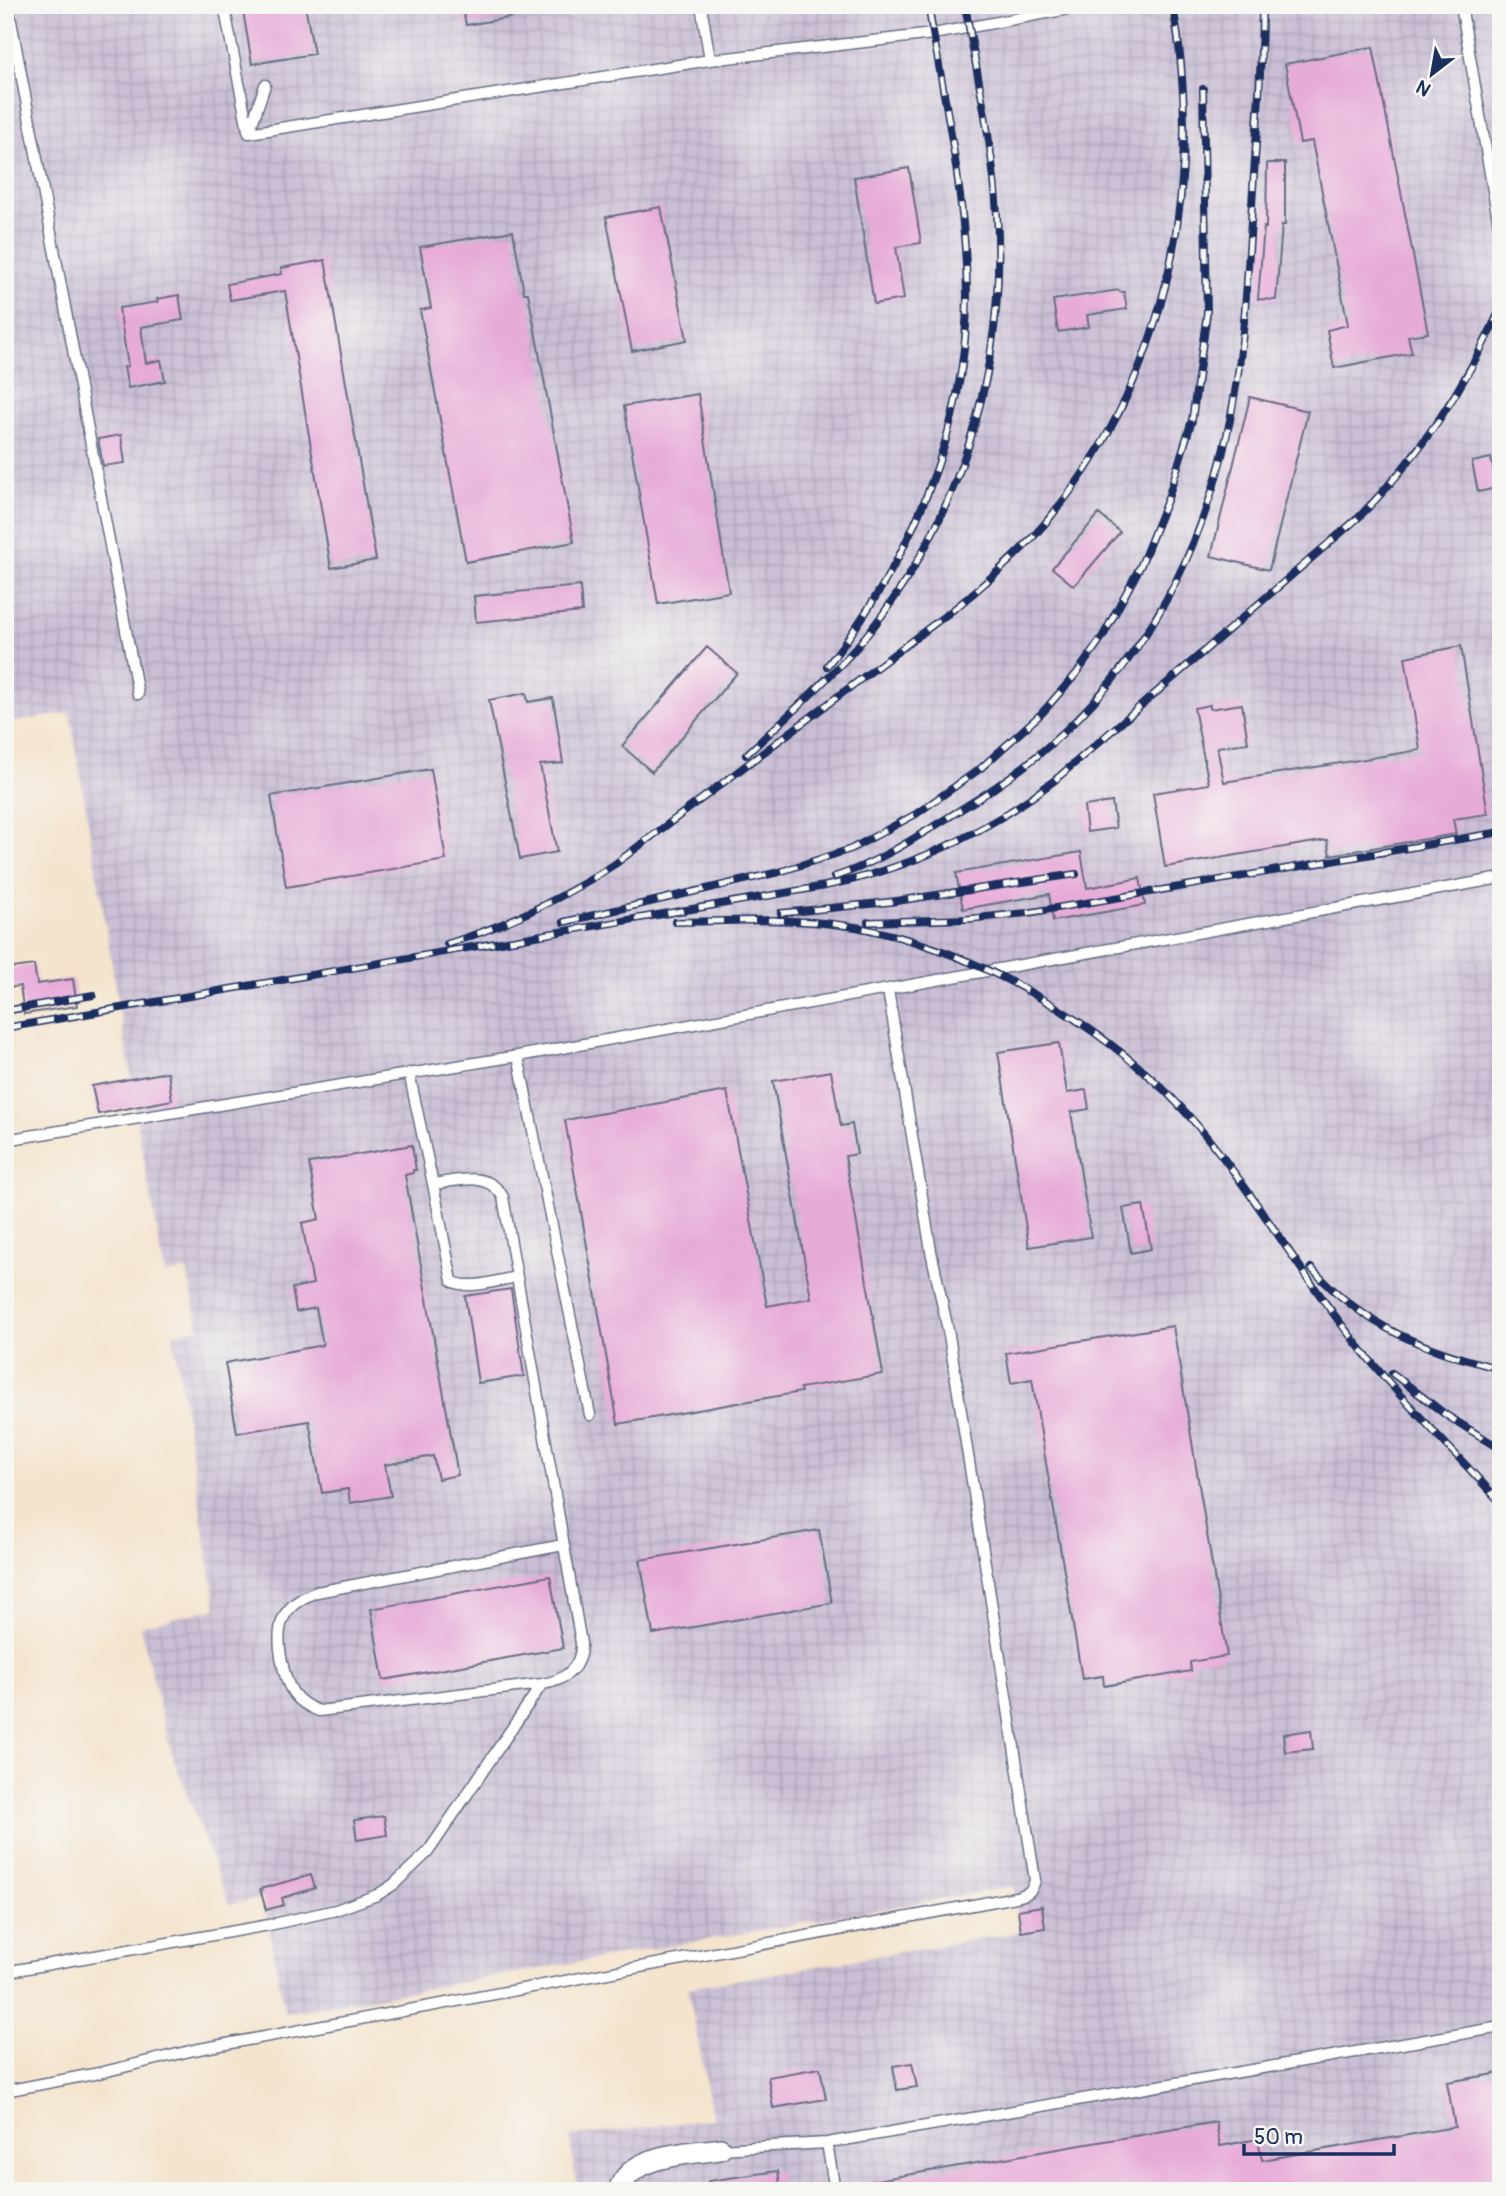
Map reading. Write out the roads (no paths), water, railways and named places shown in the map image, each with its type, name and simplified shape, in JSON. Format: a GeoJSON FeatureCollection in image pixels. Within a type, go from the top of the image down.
{"type":"FeatureCollection","features":[{"type":"Feature","properties":{"kind":"street"},"geometry":{"type":"LineString","coordinates":[[619,2191],[621,2183],[631,2172],[646,2162],[720,2149]]}},
{"type":"Feature","properties":{"kind":"lane"},"geometry":{"type":"LineString","coordinates":[[8,5],[138,694]]}},
{"type":"Feature","properties":{"kind":"lane"},"geometry":{"type":"LineString","coordinates":[[224,5],[248,133]]}},
{"type":"Feature","properties":{"kind":"lane"},"geometry":{"type":"LineString","coordinates":[[701,5],[710,60]]}},
{"type":"Feature","properties":{"kind":"lane"},"geometry":{"type":"LineString","coordinates":[[248,133],[710,60],[933,34],[1090,5]]}},
{"type":"Feature","properties":{"kind":"lane"},"geometry":{"type":"LineString","coordinates":[[1461,5],[1501,237]]}},
{"type":"Feature","properties":{"kind":"lane"},"geometry":{"type":"LineString","coordinates":[[248,133],[265,85]]}},
{"type":"Feature","properties":{"kind":"lane"},"geometry":{"type":"LineString","coordinates":[[5,1140],[518,1056],[1501,878]]}},
{"type":"Feature","properties":{"kind":"lane"},"geometry":{"type":"LineString","coordinates":[[5,2091],[99,2073],[194,2050],[1016,1897],[1028,1894],[1033,1889],[1035,1880],[951,1348],[930,1251],[888,990]]}},
{"type":"Feature","properties":{"kind":"lane"},"geometry":{"type":"LineString","coordinates":[[518,1056],[590,1415]]}},
{"type":"Feature","properties":{"kind":"lane"},"geometry":{"type":"LineString","coordinates":[[409,1073],[452,1281],[464,1285],[517,1278]]}},
{"type":"Feature","properties":{"kind":"lane"},"geometry":{"type":"LineString","coordinates":[[433,1184],[484,1179],[495,1186],[503,1197],[582,1651],[567,1675],[542,1684],[320,1711],[300,1702],[288,1688],[278,1632],[282,1620],[296,1601],[317,1592],[563,1545]]}},
{"type":"Feature","properties":{"kind":"lane"},"geometry":{"type":"LineString","coordinates":[[5,1972],[269,1925],[336,1910],[377,1895],[393,1885],[428,1852],[542,1684]]}},
{"type":"Feature","properties":{"kind":"lane"},"geometry":{"type":"LineString","coordinates":[[720,2149],[827,2143],[1501,2027]]}},
{"type":"Feature","properties":{"kind":"lane"},"geometry":{"type":"LineString","coordinates":[[827,2143],[835,2191]]}},
{"type":"Feature","properties":{"kind":"railway"},"geometry":{"type":"LineString","coordinates":[[827,666],[857,626],[908,538],[945,444],[957,395],[964,345],[966,259],[954,150],[928,5]]}},
{"type":"Feature","properties":{"kind":"railway"},"geometry":{"type":"LineString","coordinates":[[746,755],[843,662],[892,602],[922,552],[948,500],[968,445],[984,389],[994,331],[998,273],[997,215],[992,162],[965,5]]}},
{"type":"Feature","properties":{"kind":"railway"},"geometry":{"type":"LineString","coordinates":[[447,944],[534,910],[615,864],[958,606],[1010,561],[1056,510],[1095,455],[1127,396],[1151,334],[1169,270],[1180,205],[1184,138],[1182,71],[1173,5]]}},
{"type":"Feature","properties":{"kind":"railway"},"geometry":{"type":"LineString","coordinates":[[834,877],[883,856],[960,810],[1017,772],[1067,729],[1111,682],[1148,631],[1179,576],[1204,516],[1223,453],[1239,366],[1258,114],[1262,5]]}},
{"type":"Feature","properties":{"kind":"railway"},"geometry":{"type":"LineString","coordinates":[[564,922],[779,872],[851,849],[916,814],[981,768],[1042,713],[1077,673],[1103,636],[1141,565],[1168,498],[1192,420],[1207,313],[1203,89]]}},
{"type":"Feature","properties":{"kind":"railway"},"geometry":{"type":"LineString","coordinates":[[5,1028],[825,886],[887,870],[946,846],[1003,816],[1055,780],[1359,517],[1402,470],[1439,419],[1472,365],[1501,308]]}},
{"type":"Feature","properties":{"kind":"railway"},"geometry":{"type":"LineString","coordinates":[[868,922],[967,919],[1027,913],[1501,832]]}},
{"type":"Feature","properties":{"kind":"railway"},"geometry":{"type":"LineString","coordinates":[[781,913],[890,902],[1076,874]]}},
{"type":"Feature","properties":{"kind":"railway"},"geometry":{"type":"LineString","coordinates":[[768,920],[824,923],[865,929],[922,944],[966,960],[1051,1004],[1130,1060],[1165,1091],[1196,1124],[1237,1176],[1332,1312],[1369,1359],[1501,1503]]}},
{"type":"Feature","properties":{"kind":"railway"},"geometry":{"type":"LineString","coordinates":[[675,922],[777,920]]}},
{"type":"Feature","properties":{"kind":"railway"},"geometry":{"type":"LineString","coordinates":[[5,1011],[93,995]]}},
{"type":"Feature","properties":{"kind":"railway"},"geometry":{"type":"LineString","coordinates":[[1311,1268],[1354,1307],[1398,1334],[1446,1353],[1501,1369]]}},
{"type":"Feature","properties":{"kind":"railway"},"geometry":{"type":"LineString","coordinates":[[1392,1373],[1446,1415],[1501,1449]]}}]}
